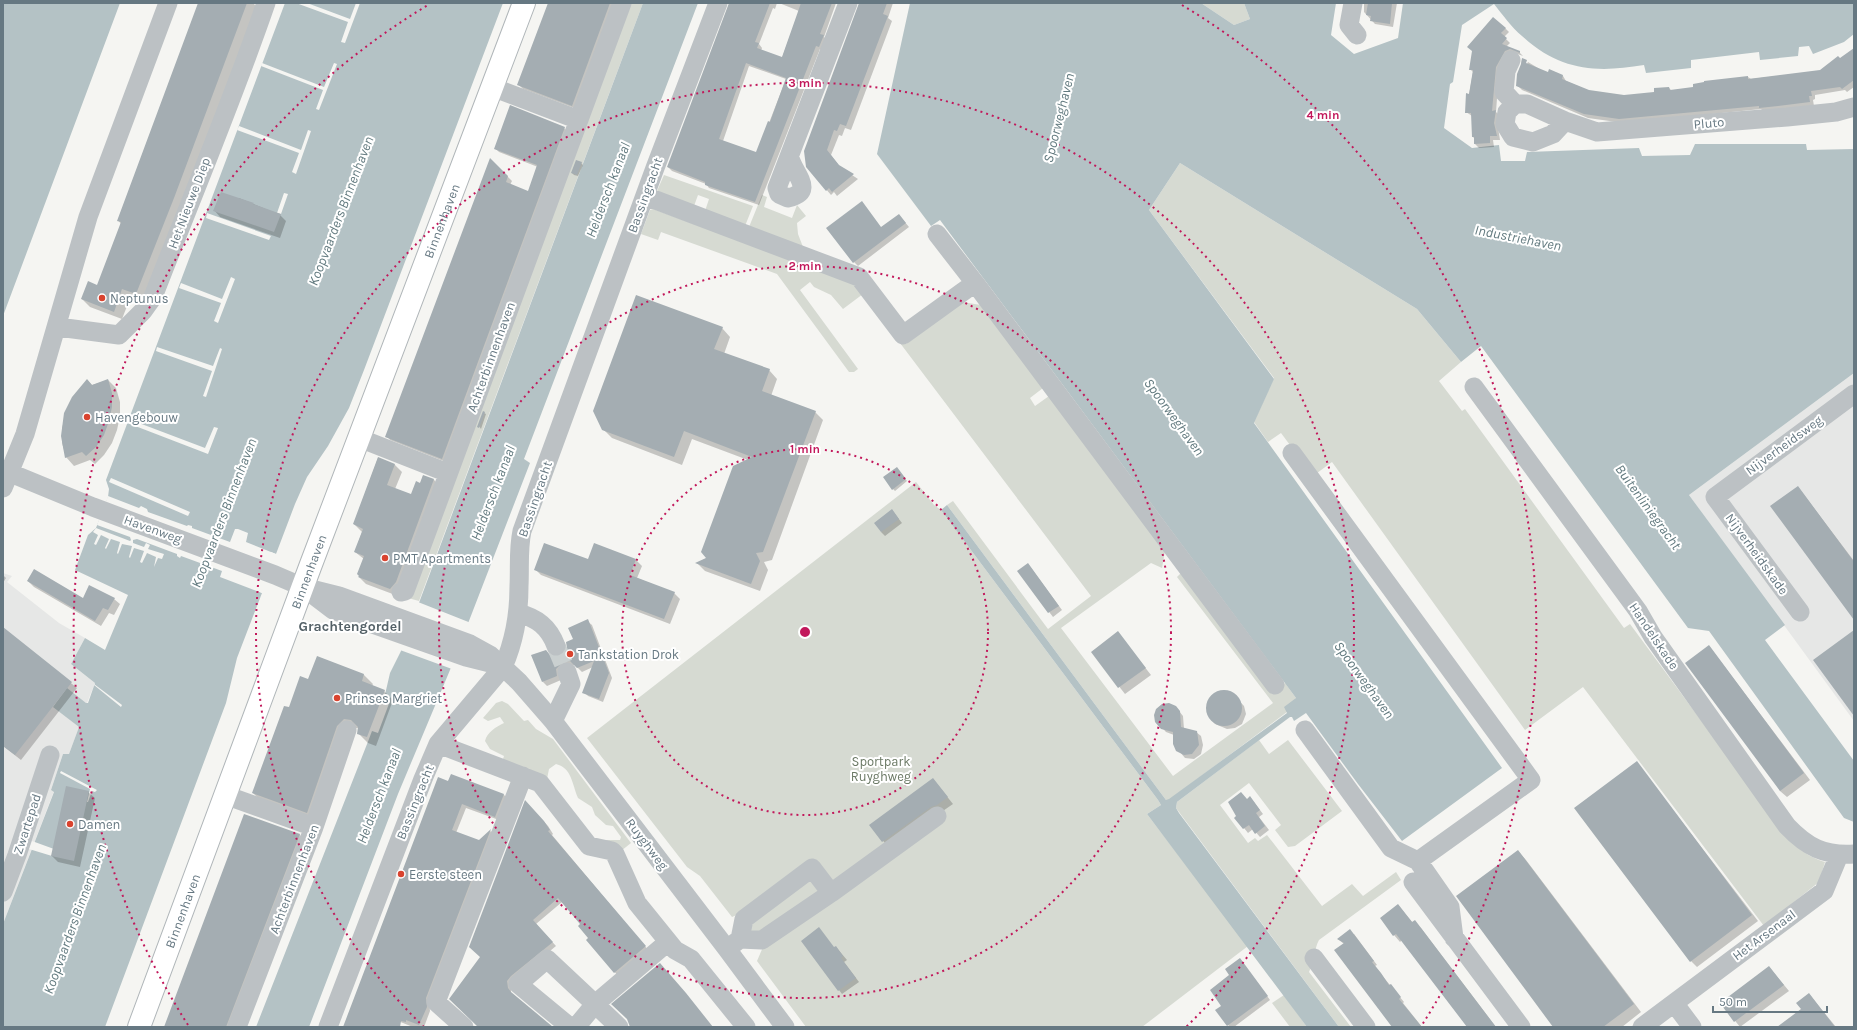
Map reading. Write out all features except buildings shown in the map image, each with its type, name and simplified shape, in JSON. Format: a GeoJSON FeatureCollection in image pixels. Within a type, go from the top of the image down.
{"type":"FeatureCollection","features":[{"type":"Feature","properties":{"kind":"main road","name":"Binnenhaven"},"geometry":{"type":"LineString","coordinates":[[139,1027],[359,438],[524,3]]}},
{"type":"Feature","properties":{"kind":"street"},"geometry":{"type":"LineString","coordinates":[[5,477],[25,434],[58,326],[88,217],[168,3]]}},
{"type":"Feature","properties":{"kind":"street","name":"Het Nieuwe Diep"},"geometry":{"type":"LineString","coordinates":[[58,326],[119,335],[143,311],[153,297],[241,74],[266,3]]}},
{"type":"Feature","properties":{"kind":"street","name":"Achterbinnenhaven"},"geometry":{"type":"LineString","coordinates":[[401,592],[405,591],[622,3]]}},
{"type":"Feature","properties":{"kind":"street","name":"Bassingracht"},"geometry":{"type":"LineString","coordinates":[[328,1027],[423,779],[438,744],[503,667],[513,644],[518,613],[519,548],[522,530],[718,3]]}},
{"type":"Feature","properties":{"kind":"street"},"geometry":{"type":"LineString","coordinates":[[790,158],[848,3]]}},
{"type":"Feature","properties":{"kind":"street"},"geometry":{"type":"LineString","coordinates":[[1352,3],[1349,25],[1357,35]]}},
{"type":"Feature","properties":{"kind":"street"},"geometry":{"type":"LineString","coordinates":[[1510,60],[1506,71],[1504,92],[1515,104],[1506,112],[1505,124],[1513,137],[1533,142],[1553,134],[1566,121]]}},
{"type":"Feature","properties":{"kind":"street"},"geometry":{"type":"LineString","coordinates":[[492,87],[579,120]]}},
{"type":"Feature","properties":{"kind":"street","name":"Pluto"},"geometry":{"type":"LineString","coordinates":[[1515,104],[1527,104],[1566,121],[1597,132],[1822,114],[1854,107]]}},
{"type":"Feature","properties":{"kind":"street"},"geometry":{"type":"LineString","coordinates":[[645,196],[859,277],[903,335],[975,283]]}},
{"type":"Feature","properties":{"kind":"street"},"geometry":{"type":"LineString","coordinates":[[937,234],[1275,685]]}},
{"type":"Feature","properties":{"kind":"street","name":"Handelskade"},"geometry":{"type":"LineString","coordinates":[[1474,387],[1638,611],[1654,637],[1788,826],[1801,840],[1815,849],[1846,854]]}},
{"type":"Feature","properties":{"kind":"street","name":"Nijverheidsweg"},"geometry":{"type":"LineString","coordinates":[[1715,497],[1854,394]]}},
{"type":"Feature","properties":{"kind":"street"},"geometry":{"type":"LineString","coordinates":[[359,438],[448,473]]}},
{"type":"Feature","properties":{"kind":"street"},"geometry":{"type":"LineString","coordinates":[[1292,453],[1531,780],[1418,862]]}},
{"type":"Feature","properties":{"kind":"street","name":"Havenweg"},"geometry":{"type":"LineString","coordinates":[[5,477],[93,507],[269,572],[303,587],[339,596],[408,628]]}},
{"type":"Feature","properties":{"kind":"street","name":"Nijverheidskade"},"geometry":{"type":"LineString","coordinates":[[1715,497],[1800,612]]}},
{"type":"Feature","properties":{"kind":"street"},"geometry":{"type":"LineString","coordinates":[[518,613],[532,617],[542,625],[551,633],[556,646]]}},
{"type":"Feature","properties":{"kind":"street","name":"Ruyghweg"},"geometry":{"type":"LineString","coordinates":[[408,628],[468,650],[490,656],[519,682],[553,721],[734,944],[785,1027]]}},
{"type":"Feature","properties":{"kind":"street"},"geometry":{"type":"LineString","coordinates":[[553,721],[571,684],[567,672]]}},
{"type":"Feature","properties":{"kind":"street","name":"Achterbinnenhaven"},"geometry":{"type":"LineString","coordinates":[[237,1027],[314,827],[347,730]]}},
{"type":"Feature","properties":{"kind":"street"},"geometry":{"type":"LineString","coordinates":[[1305,730],[1391,848],[1418,862],[1450,907],[1454,938]]}},
{"type":"Feature","properties":{"kind":"street"},"geometry":{"type":"LineString","coordinates":[[438,744],[532,779],[589,846],[612,851],[615,854],[635,901],[677,952],[691,959],[746,1027]]}},
{"type":"Feature","properties":{"kind":"street","name":"Zwartepad"},"geometry":{"type":"LineString","coordinates":[[3,892],[17,855],[50,755]]}},
{"type":"Feature","properties":{"kind":"street"},"geometry":{"type":"LineString","coordinates":[[464,1027],[439,1004],[532,779]]}},
{"type":"Feature","properties":{"kind":"street"},"geometry":{"type":"LineString","coordinates":[[225,795],[314,827]]}},
{"type":"Feature","properties":{"kind":"street"},"geometry":{"type":"LineString","coordinates":[[831,893],[812,868],[744,919],[734,944],[762,940],[831,893],[937,816]]}},
{"type":"Feature","properties":{"kind":"street","name":"Het Arsenaal"},"geometry":{"type":"LineString","coordinates":[[1642,1027],[1824,890],[1846,854]]}},
{"type":"Feature","properties":{"kind":"street"},"geometry":{"type":"LineString","coordinates":[[1413,882],[1521,1027]]}},
{"type":"Feature","properties":{"kind":"street"},"geometry":{"type":"LineString","coordinates":[[576,1027],[600,1000],[668,942]]}},
{"type":"Feature","properties":{"kind":"street"},"geometry":{"type":"LineString","coordinates":[[570,1027],[518,984],[547,958],[600,1000],[619,1027]]}},
{"type":"Feature","properties":{"kind":"street"},"geometry":{"type":"LineString","coordinates":[[1314,958],[1366,1027]]}},
{"type":"Feature","properties":{"kind":"street"},"geometry":{"type":"LineString","coordinates":[[1674,1003],[1692,1027]]}},
{"type":"Feature","properties":{"kind":"shaded area"},"geometry":{"type":"Polygon","coordinates":[[[1854,373],[1854,721],[1689,495],[1854,373]]]}},
{"type":"Feature","properties":{"kind":"shaded area"},"geometry":{"type":"Polygon","coordinates":[[[3,573],[12,576],[7,582],[59,623],[85,638],[71,664],[95,683],[87,703],[53,706],[79,727],[69,754],[63,754],[51,790],[54,791],[3,924],[3,573]]]}},
{"type":"Feature","properties":{"kind":"green space"},"geometry":{"type":"Polygon","coordinates":[[[631,3],[643,3],[419,601],[408,598],[631,3]]]}},
{"type":"Feature","properties":{"kind":"green space"},"geometry":{"type":"Polygon","coordinates":[[[1201,3],[1244,3],[1250,19],[1234,25],[1201,3]]]}},
{"type":"Feature","properties":{"kind":"green space"},"geometry":{"type":"Polygon","coordinates":[[[1180,163],[1417,309],[1461,362],[1439,381],[1462,411],[1465,409],[1624,628],[1630,624],[1781,829],[1805,853],[1825,862],[1819,882],[1764,926],[1583,687],[1525,730],[1332,462],[1313,476],[1281,433],[1268,442],[1254,422],[1274,378],[1149,210],[1180,163]]]}},
{"type":"Feature","properties":{"kind":"green space"},"geometry":{"type":"Polygon","coordinates":[[[664,175],[753,206],[745,226],[705,211],[709,199],[698,195],[694,206],[657,191],[664,175]]]}},
{"type":"Feature","properties":{"kind":"green space"},"geometry":{"type":"Polygon","coordinates":[[[762,195],[767,197],[764,207],[792,218],[797,205],[806,216],[797,223],[798,234],[803,247],[749,227],[762,195]]]}},
{"type":"Feature","properties":{"kind":"green space"},"geometry":{"type":"Polygon","coordinates":[[[653,209],[854,283],[906,344],[962,302],[981,305],[1043,388],[1030,398],[1035,406],[1049,396],[1165,551],[1162,568],[1151,563],[1061,628],[1173,776],[1273,703],[1177,577],[1181,573],[1271,693],[1285,683],[1296,698],[1287,712],[1169,800],[1166,800],[947,505],[953,501],[1048,629],[1091,596],[863,294],[843,309],[831,295],[814,287],[810,282],[800,290],[858,369],[854,372],[849,372],[777,274],[661,232],[658,240],[641,234],[650,210],[653,209]]]}},
{"type":"Feature","properties":{"kind":"green space","name":"Sportpark Ruyghweg"},"geometry":{"type":"Polygon","coordinates":[[[916,482],[934,505],[941,510],[1158,800],[1161,805],[1147,814],[1248,946],[1142,1027],[806,1027],[757,961],[763,947],[739,914],[732,917],[700,876],[687,867],[587,738],[916,482]]]}},
{"type":"Feature","properties":{"kind":"green space"},"geometry":{"type":"Polygon","coordinates":[[[502,701],[508,704],[524,721],[528,720],[536,729],[553,739],[631,843],[621,851],[605,840],[620,840],[621,837],[613,826],[606,825],[595,815],[592,807],[578,798],[571,777],[561,766],[556,764],[549,769],[547,779],[502,762],[504,756],[490,749],[485,741],[486,738],[492,730],[504,723],[500,717],[488,721],[483,718],[496,703],[502,701]]]}},
{"type":"Feature","properties":{"kind":"green space"},"geometry":{"type":"Polygon","coordinates":[[[1259,740],[1269,754],[1288,740],[1342,811],[1295,846],[1288,847],[1275,830],[1281,825],[1249,783],[1220,805],[1248,843],[1255,838],[1258,841],[1267,835],[1322,906],[1352,884],[1363,896],[1396,872],[1401,880],[1319,940],[1316,947],[1309,972],[1351,1027],[1339,1027],[1176,808],[1177,802],[1259,740]]]}},
{"type":"Feature","properties":{"kind":"green space"},"geometry":{"type":"Polygon","coordinates":[[[1284,995],[1307,1027],[1290,1027],[1272,1003],[1284,995]]]}},
{"type":"Feature","properties":{"kind":"water"},"geometry":{"type":"Polygon","coordinates":[[[3,3],[120,3],[3,316],[3,3]]]}},
{"type":"Feature","properties":{"kind":"water","name":"Koopvaarders Binnenhaven"},"geometry":{"type":"Polygon","coordinates":[[[285,3],[503,3],[349,408],[328,446],[307,477],[276,554],[271,552],[256,590],[262,593],[237,658],[226,703],[105,1027],[3,1027],[3,924],[54,792],[51,790],[63,754],[69,754],[79,727],[53,707],[67,688],[88,703],[95,683],[71,664],[85,638],[105,650],[128,595],[75,570],[88,535],[96,528],[108,497],[109,489],[106,480],[285,3]]]}},
{"type":"Feature","properties":{"kind":"water","name":"Heldersch kanaal"},"geometry":{"type":"Polygon","coordinates":[[[643,3],[698,3],[524,459],[530,463],[450,670],[398,794],[309,1027],[256,1027],[372,731],[378,733],[390,701],[384,699],[390,673],[401,651],[643,3]]]}},
{"type":"Feature","properties":{"kind":"water"},"geometry":{"type":"Polygon","coordinates":[[[910,3],[1201,3],[1234,25],[1250,19],[1244,3],[1336,3],[1331,35],[1354,54],[1398,38],[1403,3],[1854,3],[1854,34],[1844,42],[1813,54],[1809,46],[1799,47],[1798,56],[1760,60],[1759,52],[1691,60],[1691,68],[1646,73],[1644,65],[1610,69],[1594,69],[1565,63],[1536,48],[1507,21],[1494,4],[1462,25],[1453,82],[1450,84],[1444,128],[1472,148],[1499,145],[1501,161],[1525,161],[1527,152],[1639,148],[1642,156],[1690,155],[1695,144],[1806,144],[1807,150],[1854,149],[1854,373],[1689,495],[1785,625],[1765,640],[1854,761],[1854,822],[1844,818],[1709,631],[1688,628],[1481,346],[1461,362],[1417,309],[1180,163],[1149,210],[1274,379],[1254,423],[1502,768],[1402,841],[1306,713],[1294,721],[1292,717],[1290,717],[1177,802],[1176,808],[1179,813],[1339,1027],[1307,1027],[1147,814],[1161,805],[1158,800],[941,510],[947,505],[1166,800],[1287,713],[1284,707],[1296,698],[940,220],[931,226],[877,154],[910,3]]]}},
{"type":"Feature","properties":{"kind":"pier"},"geometry":{"type":"Polygon","coordinates":[[[296,3],[307,3],[350,19],[356,3],[360,3],[345,43],[341,42],[348,22],[296,3]]]}},
{"type":"Feature","properties":{"kind":"pier"},"geometry":{"type":"Polygon","coordinates":[[[262,63],[324,87],[334,63],[337,64],[319,110],[316,109],[323,90],[261,66],[262,63]]]}},
{"type":"Feature","properties":{"kind":"pier"},"geometry":{"type":"Polygon","coordinates":[[[239,126],[301,150],[308,130],[311,131],[296,174],[292,172],[299,153],[237,130],[239,126]]]}},
{"type":"Feature","properties":{"kind":"pier"},"geometry":{"type":"Polygon","coordinates":[[[284,193],[288,194],[281,214],[277,213],[284,193]]]}},
{"type":"Feature","properties":{"kind":"pier"},"geometry":{"type":"Polygon","coordinates":[[[207,213],[271,236],[269,240],[206,218],[207,213]]]}},
{"type":"Feature","properties":{"kind":"pier"},"geometry":{"type":"Polygon","coordinates":[[[231,277],[235,279],[218,323],[214,321],[221,303],[179,288],[181,283],[222,299],[231,277]]]}},
{"type":"Feature","properties":{"kind":"pier"},"geometry":{"type":"Polygon","coordinates":[[[157,347],[213,366],[220,348],[222,349],[206,397],[203,396],[212,371],[156,351],[157,347]]]}},
{"type":"Feature","properties":{"kind":"pier"},"geometry":{"type":"Polygon","coordinates":[[[131,420],[205,448],[214,427],[218,428],[208,454],[130,424],[131,420]]]}},
{"type":"Feature","properties":{"kind":"pier"},"geometry":{"type":"Polygon","coordinates":[[[111,478],[190,512],[188,516],[109,482],[111,478]]]}},
{"type":"Feature","properties":{"kind":"pier"},"geometry":{"type":"Polygon","coordinates":[[[108,496],[139,508],[141,506],[147,509],[148,512],[187,526],[192,526],[192,528],[230,542],[235,529],[248,533],[246,542],[276,554],[276,556],[272,555],[258,589],[262,591],[262,593],[220,577],[222,571],[181,556],[180,558],[177,554],[137,539],[133,540],[133,543],[144,547],[146,543],[150,545],[148,549],[164,554],[162,559],[158,558],[154,567],[156,557],[147,553],[142,563],[140,562],[144,551],[134,548],[130,558],[132,546],[122,544],[118,554],[120,542],[111,539],[106,549],[105,548],[109,539],[101,535],[96,545],[94,544],[98,535],[93,532],[96,528],[130,541],[131,540],[130,537],[97,525],[108,496]]]}},
{"type":"Feature","properties":{"kind":"pier"},"geometry":{"type":"Polygon","coordinates":[[[418,602],[471,623],[452,669],[400,650],[418,602]]]}},
{"type":"Feature","properties":{"kind":"pier"},"geometry":{"type":"Polygon","coordinates":[[[94,685],[122,705],[121,707],[94,685]]]}},
{"type":"Feature","properties":{"kind":"pier"},"geometry":{"type":"Polygon","coordinates":[[[61,771],[97,790],[95,792],[92,791],[88,802],[90,789],[60,773],[61,771]]]}},
{"type":"Feature","properties":{"kind":"pier"},"geometry":{"type":"Polygon","coordinates":[[[32,841],[54,849],[52,856],[29,849],[32,841]]]}},
{"type":"Feature","properties":{"kind":"tunnel"},"geometry":{"type":"LineString","coordinates":[[556,646],[567,672]]}},
{"type":"Feature","properties":{"kind":"place","name":"Neptunus"},"geometry":{"type":"Point","coordinates":[102,298]}},
{"type":"Feature","properties":{"kind":"place","name":"Havengebouw"},"geometry":{"type":"Point","coordinates":[87,417]}},
{"type":"Feature","properties":{"kind":"place","name":"PMT Apartments"},"geometry":{"type":"Point","coordinates":[385,558]}},
{"type":"Feature","properties":{"kind":"place","name":"Tankstation Drok"},"geometry":{"type":"Point","coordinates":[570,654]}},
{"type":"Feature","properties":{"kind":"place","name":"Prinses Margriet"},"geometry":{"type":"Point","coordinates":[337,698]}},
{"type":"Feature","properties":{"kind":"place","name":"Damen"},"geometry":{"type":"Point","coordinates":[70,824]}},
{"type":"Feature","properties":{"kind":"place","name":"Eerste steen"},"geometry":{"type":"Point","coordinates":[401,874]}},
{"type":"Feature","properties":{"kind":"district","name":"Grachtengordel"},"geometry":{"type":"Point","coordinates":[350,626]}},
{"type":"Feature","properties":{"kind":"water label","name":"Spoorweghaven"},"geometry":{"type":"Point","coordinates":[1059,118]}},
{"type":"Feature","properties":{"kind":"water label","name":"Industriehaven"},"geometry":{"type":"Point","coordinates":[1518,238]}},
{"type":"Feature","properties":{"kind":"water label","name":"Spoorweghaven"},"geometry":{"type":"Point","coordinates":[1174,417]}},
{"type":"Feature","properties":{"kind":"water label","name":"Buitenliniegracht"},"geometry":{"type":"Point","coordinates":[1648,507]}},
{"type":"Feature","properties":{"kind":"water label","name":"Spoorweghaven"},"geometry":{"type":"Point","coordinates":[1364,680]}}]}
